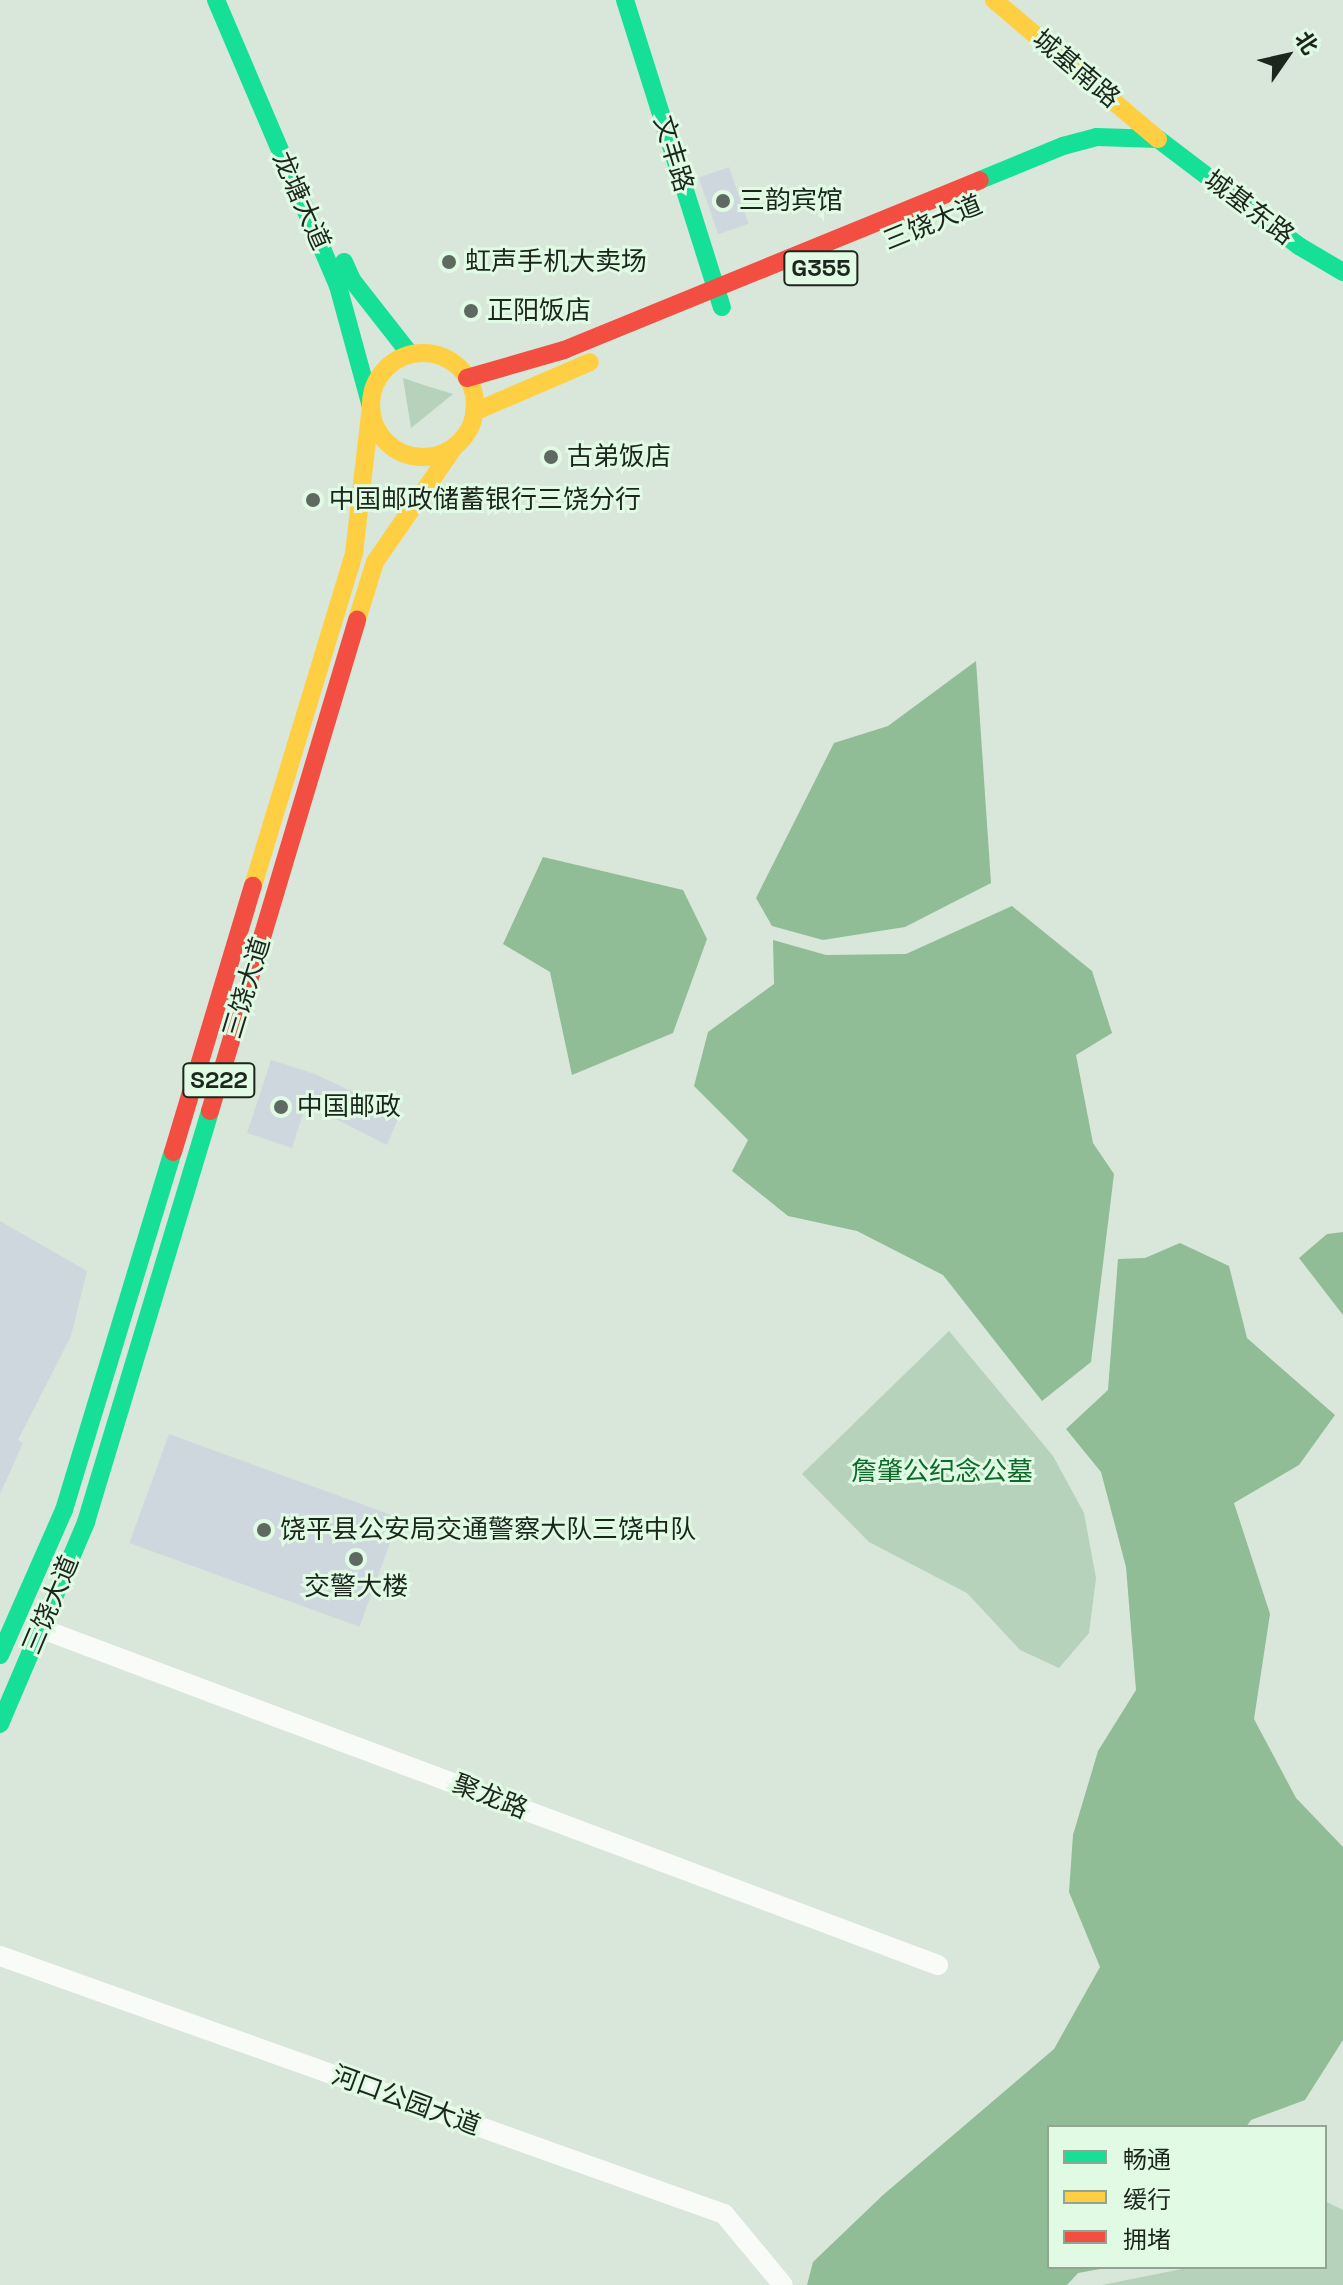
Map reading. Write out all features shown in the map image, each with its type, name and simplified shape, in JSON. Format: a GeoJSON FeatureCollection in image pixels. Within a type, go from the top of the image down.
{"type":"FeatureCollection","features":[{"type":"Feature","properties":{"kind":"main road","name":"龙塘大道"},"geometry":{"type":"LineString","coordinates":[[216,0],[345,283],[410,354]]}},
{"type":"Feature","properties":{"kind":"main road","name":"龙塘大道"},"geometry":{"type":"LineString","coordinates":[[231,0],[345,283],[371,407]]}},
{"type":"Feature","properties":{"kind":"main road","name":"文丰路"},"geometry":{"type":"LineString","coordinates":[[625,0],[722,307]]}},
{"type":"Feature","properties":{"kind":"main road","name":"城基南路"},"geometry":{"type":"LineString","coordinates":[[994,0],[1158,139]]}},
{"type":"Feature","properties":{"kind":"main road"},"geometry":{"type":"LineString","coordinates":[[1109,136],[1115,124],[1112,100]]}},
{"type":"Feature","properties":{"kind":"main road","name":"三饶大道"},"geometry":{"type":"LineString","coordinates":[[467,378],[564,350],[1063,146],[1109,136],[1158,139]]}},
{"type":"Feature","properties":{"kind":"main road","name":"城基东路"},"geometry":{"type":"LineString","coordinates":[[1158,139],[1299,246],[1343,272]]}},
{"type":"Feature","properties":{"kind":"main road"},"geometry":{"type":"LineString","coordinates":[[1108,157],[1177,154]]}},
{"type":"Feature","properties":{"kind":"main road"},"geometry":{"type":"LineString","coordinates":[[564,350],[572,370]]}},
{"type":"Feature","properties":{"kind":"main road"},"geometry":{"type":"LineString","coordinates":[[428,353],[445,358],[467,378],[473,392],[474,412],[465,435],[455,446],[440,454],[408,455],[382,437],[371,407],[381,373],[410,354],[428,353]]}},
{"type":"Feature","properties":{"kind":"main road"},"geometry":{"type":"LineString","coordinates":[[474,412],[601,357]]}},
{"type":"Feature","properties":{"kind":"main road","name":"三饶大道"},"geometry":{"type":"LineString","coordinates":[[0,1655],[8,1615],[68,1496],[354,553],[371,407]]}},
{"type":"Feature","properties":{"kind":"main road","name":"三饶大道"},"geometry":{"type":"LineString","coordinates":[[0,1724],[86,1522],[375,562],[455,446]]}},
{"type":"Feature","properties":{"kind":"main road"},"geometry":{"type":"LineString","coordinates":[[354,553],[375,562]]}},
{"type":"Feature","properties":{"kind":"main road"},"geometry":{"type":"LineString","coordinates":[[8,1615],[42,1629]]}},
{"type":"Feature","properties":{"kind":"street","name":"聚龙路"},"geometry":{"type":"LineString","coordinates":[[42,1629],[938,1965]]}},
{"type":"Feature","properties":{"kind":"street","name":"河口公园大道"},"geometry":{"type":"LineString","coordinates":[[0,1956],[724,2214],[783,2285]]}},
{"type":"Feature","properties":{"kind":"green space"},"geometry":{"type":"Polygon","coordinates":[[[403,378],[427,386],[453,394],[411,428],[403,378]]]}},
{"type":"Feature","properties":{"kind":"green space","name":"詹肇公纪念公墓"},"geometry":{"type":"Polygon","coordinates":[[[949,1331],[1053,1456],[1084,1513],[1096,1578],[1089,1633],[1059,1668],[1020,1650],[967,1593],[869,1542],[802,1474],[949,1331]]]}},
{"type":"Feature","properties":{"kind":"green space"},"geometry":{"type":"Polygon","coordinates":[[[1327,2202],[1343,2210],[1343,2285],[1102,2285],[1182,2269],[1327,2269],[1327,2202]]]}},
{"type":"Feature","properties":{"kind":"shaded area"},"geometry":{"type":"Polygon","coordinates":[[[976,661],[991,883],[905,927],[823,940],[772,926],[756,898],[834,743],[888,726],[976,661]]]}},
{"type":"Feature","properties":{"kind":"shaded area"},"geometry":{"type":"Polygon","coordinates":[[[543,857],[683,890],[707,939],[673,1033],[572,1075],[550,972],[503,944],[543,857]]]}},
{"type":"Feature","properties":{"kind":"shaded area"},"geometry":{"type":"Polygon","coordinates":[[[1012,906],[1092,971],[1112,1033],[1076,1055],[1093,1143],[1114,1174],[1091,1362],[1042,1401],[943,1275],[857,1231],[788,1216],[732,1171],[748,1140],[694,1086],[708,1032],[774,984],[773,940],[826,955],[906,954],[1012,906]]]}},
{"type":"Feature","properties":{"kind":"shaded area"},"geometry":{"type":"Polygon","coordinates":[[[1343,1232],[1343,1315],[1299,1258],[1327,1234],[1343,1232]]]}},
{"type":"Feature","properties":{"kind":"shaded area"},"geometry":{"type":"Polygon","coordinates":[[[1180,1243],[1229,1266],[1247,1338],[1335,1415],[1299,1465],[1234,1503],[1270,1614],[1254,1719],[1296,1798],[1343,1847],[1343,2040],[1305,2100],[1251,2120],[1247,2125],[1047,2125],[1047,2269],[1100,2269],[1078,2273],[1067,2285],[807,2285],[813,2262],[883,2195],[1054,2049],[1100,1967],[1069,1892],[1073,1835],[1098,1751],[1136,1690],[1126,1567],[1101,1472],[1066,1429],[1108,1390],[1118,1259],[1145,1258],[1180,1243]]]}},
{"type":"Feature","properties":{"kind":"building"},"geometry":{"type":"Polygon","coordinates":[[[729,167],[749,224],[718,234],[699,177],[729,167]]]}},
{"type":"Feature","properties":{"kind":"building"},"geometry":{"type":"Polygon","coordinates":[[[271,1060],[315,1074],[400,1114],[387,1145],[306,1104],[292,1148],[247,1133],[271,1060]]]}},
{"type":"Feature","properties":{"kind":"building"},"geometry":{"type":"Polygon","coordinates":[[[0,1221],[87,1271],[71,1336],[18,1440],[23,1443],[0,1494],[0,1221]]]}},
{"type":"Feature","properties":{"kind":"building","name":"饶平县公安局交通警察大队三饶中队"},"geometry":{"type":"Polygon","coordinates":[[[169,1434],[399,1518],[360,1627],[129,1543],[169,1434]]]}},
{"type":"Feature","properties":{"kind":"traffic: fast"},"geometry":{"type":"LineString","coordinates":[[216,0],[338,286],[371,407]]}},
{"type":"Feature","properties":{"kind":"traffic: fast"},"geometry":{"type":"LineString","coordinates":[[625,0],[722,307]]}},
{"type":"Feature","properties":{"kind":"traffic: fast"},"geometry":{"type":"LineString","coordinates":[[980,180],[1063,146],[1097,137],[1158,139],[1299,246],[1343,272]]}},
{"type":"Feature","properties":{"kind":"traffic: fast"},"geometry":{"type":"LineString","coordinates":[[344,262],[352,280],[410,354]]}},
{"type":"Feature","properties":{"kind":"traffic: fast"},"geometry":{"type":"LineString","coordinates":[[0,1724],[86,1522],[210,1111]]}},
{"type":"Feature","properties":{"kind":"traffic: fast"},"geometry":{"type":"LineString","coordinates":[[0,1655],[64,1510],[173,1152]]}},
{"type":"Feature","properties":{"kind":"traffic: slow"},"geometry":{"type":"LineString","coordinates":[[994,0],[1158,139]]}},
{"type":"Feature","properties":{"kind":"traffic: slow"},"geometry":{"type":"LineString","coordinates":[[423,353],[443,357],[466,376],[475,405],[471,425],[452,448],[423,457],[403,453],[380,434],[371,405],[375,385],[394,362],[423,353]]}},
{"type":"Feature","properties":{"kind":"traffic: slow"},"geometry":{"type":"LineString","coordinates":[[474,412],[590,362]]}},
{"type":"Feature","properties":{"kind":"traffic: slow"},"geometry":{"type":"LineString","coordinates":[[253,886],[354,553],[371,407]]}},
{"type":"Feature","properties":{"kind":"traffic: slow"},"geometry":{"type":"LineString","coordinates":[[357,620],[375,562],[455,446]]}},
{"type":"Feature","properties":{"kind":"traffic: jam"},"geometry":{"type":"LineString","coordinates":[[467,378],[564,350],[980,180]]}},
{"type":"Feature","properties":{"kind":"traffic: jam"},"geometry":{"type":"LineString","coordinates":[[210,1111],[357,620]]}},
{"type":"Feature","properties":{"kind":"traffic: jam"},"geometry":{"type":"LineString","coordinates":[[173,1152],[253,886]]}},
{"type":"Feature","properties":{"kind":"place","name":"三韵宾馆"},"geometry":{"type":"Point","coordinates":[723,201]}},
{"type":"Feature","properties":{"kind":"place","name":"虹声手机大卖场"},"geometry":{"type":"Point","coordinates":[449,262]}},
{"type":"Feature","properties":{"kind":"place","name":"正阳饭店"},"geometry":{"type":"Point","coordinates":[471,311]}},
{"type":"Feature","properties":{"kind":"place","name":"古弟饭店"},"geometry":{"type":"Point","coordinates":[551,457]}},
{"type":"Feature","properties":{"kind":"place","name":"中国邮政储蓄银行三饶分行"},"geometry":{"type":"Point","coordinates":[313,500]}},
{"type":"Feature","properties":{"kind":"place","name":"中国邮政"},"geometry":{"type":"Point","coordinates":[281,1107]}},
{"type":"Feature","properties":{"kind":"place","name":"饶平县公安局交通警察大队三饶中队"},"geometry":{"type":"Point","coordinates":[264,1530]}},
{"type":"Feature","properties":{"kind":"place","name":"交警大楼"},"geometry":{"type":"Point","coordinates":[356,1559]}}]}
